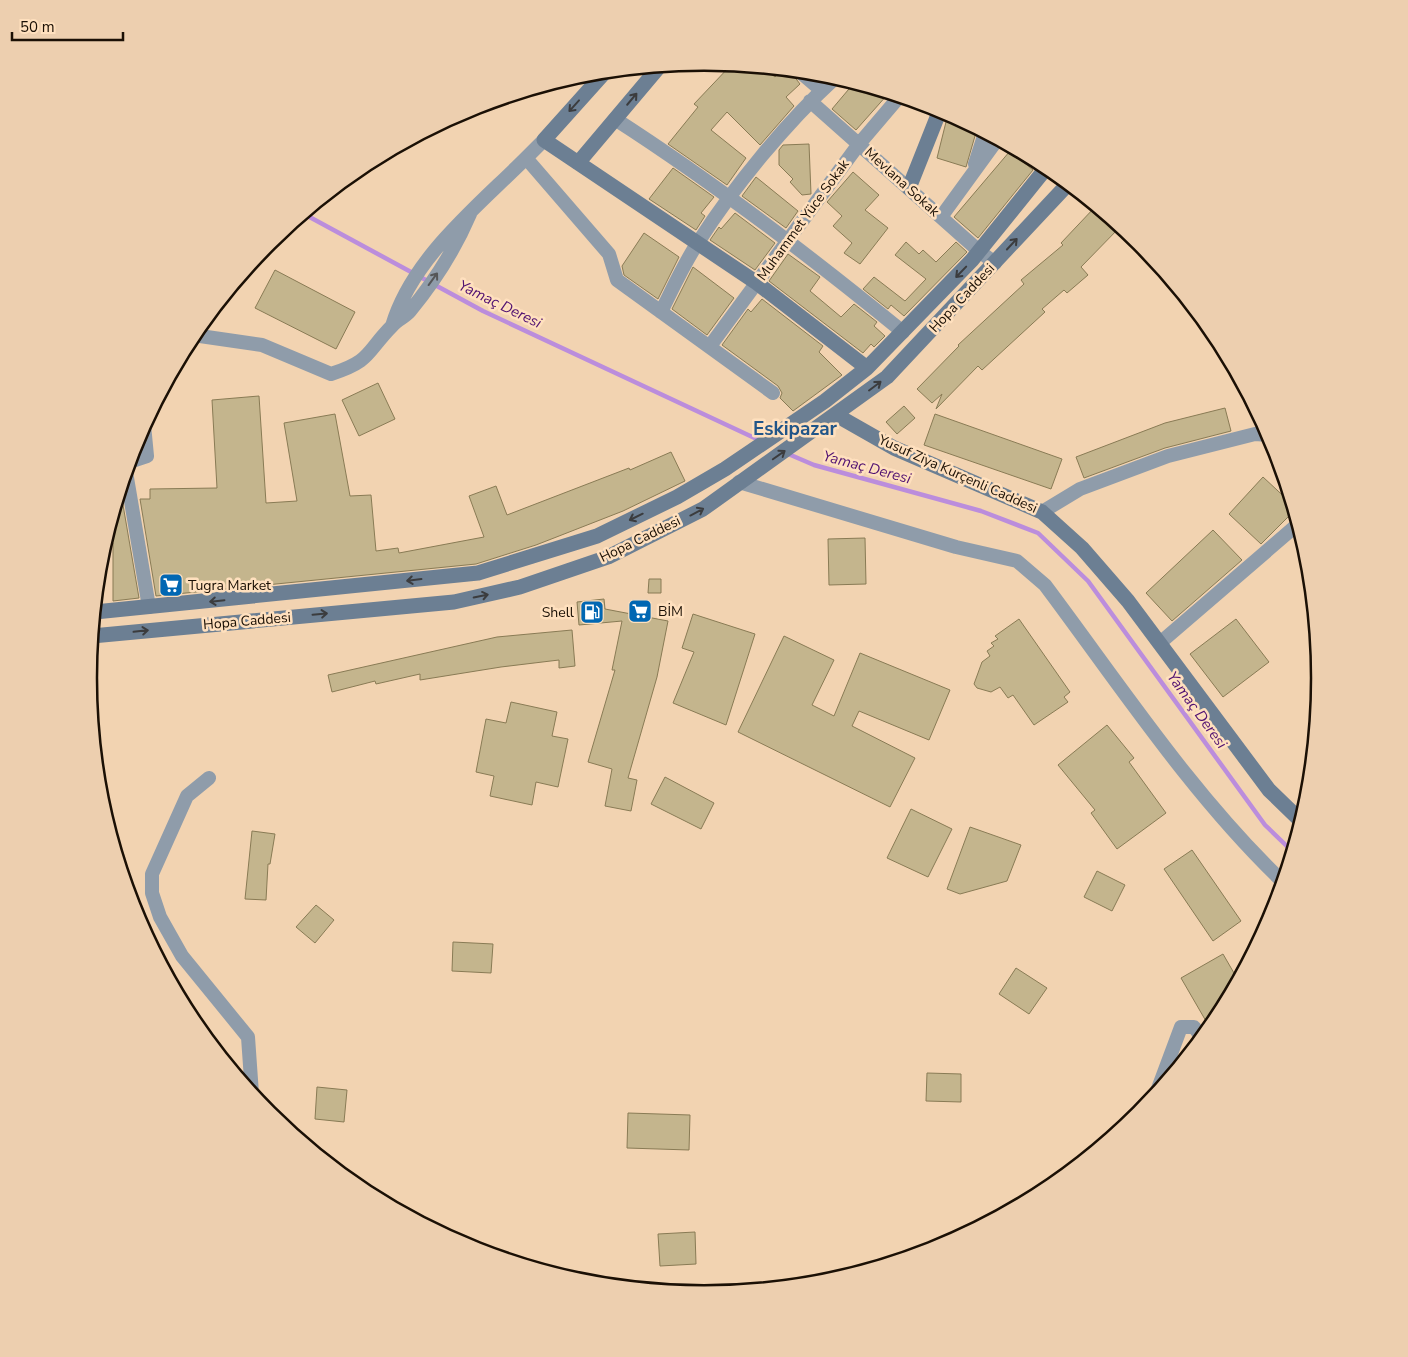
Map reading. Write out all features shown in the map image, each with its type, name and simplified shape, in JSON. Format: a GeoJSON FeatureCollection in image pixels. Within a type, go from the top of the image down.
{"type":"FeatureCollection","features":[{"type":"Feature","properties":{"kind":"main road"},"geometry":{"type":"LineString","coordinates":[[578,163],[653,74]]}},
{"type":"Feature","properties":{"kind":"main road"},"geometry":{"type":"LineString","coordinates":[[596,81],[544,140],[756,283],[867,368]]}},
{"type":"Feature","properties":{"kind":"main road"},"geometry":{"type":"LineString","coordinates":[[909,188],[937,117]]}},
{"type":"Feature","properties":{"kind":"main road","name":"Hopa Caddesi"},"geometry":{"type":"LineString","coordinates":[[101,612],[478,573],[597,536],[677,497],[725,469],[825,401],[867,368],[979,251],[1041,174]]}},
{"type":"Feature","properties":{"kind":"main road","name":"Hopa Caddesi"},"geometry":{"type":"LineString","coordinates":[[98,635],[454,602],[520,587],[608,557],[703,509],[738,482],[888,377],[1063,189]]}},
{"type":"Feature","properties":{"kind":"main road","name":"Yusuf Ziya Kurçenli Caddesi"},"geometry":{"type":"LineString","coordinates":[[836,415],[894,448],[1042,512],[1082,548],[1161,642],[1269,790],[1296,815]]}},
{"type":"Feature","properties":{"kind":"street"},"geometry":{"type":"LineString","coordinates":[[810,81],[821,90]]}},
{"type":"Feature","properties":{"kind":"street"},"geometry":{"type":"LineString","coordinates":[[661,312],[697,243],[729,196],[810,101],[828,84]]}},
{"type":"Feature","properties":{"kind":"street","name":"Mevlana Sokak"},"geometry":{"type":"LineString","coordinates":[[810,101],[979,251],[995,263]]}},
{"type":"Feature","properties":{"kind":"street","name":"Muhammet Yüce Sokak"},"geometry":{"type":"LineString","coordinates":[[710,346],[859,144],[895,102]]}},
{"type":"Feature","properties":{"kind":"street"},"geometry":{"type":"LineString","coordinates":[[615,119],[729,196],[788,240],[903,332]]}},
{"type":"Feature","properties":{"kind":"street"},"geometry":{"type":"LineString","coordinates":[[202,336],[262,344],[332,374],[352,368],[368,357],[392,326],[443,238],[470,214],[544,140]]}},
{"type":"Feature","properties":{"kind":"street"},"geometry":{"type":"LineString","coordinates":[[971,176],[983,140]]}},
{"type":"Feature","properties":{"kind":"street"},"geometry":{"type":"LineString","coordinates":[[941,217],[993,145]]}},
{"type":"Feature","properties":{"kind":"street"},"geometry":{"type":"LineString","coordinates":[[526,158],[609,254],[617,280],[773,393]]}},
{"type":"Feature","properties":{"kind":"street"},"geometry":{"type":"LineString","coordinates":[[404,308],[456,246],[470,214]]}},
{"type":"Feature","properties":{"kind":"street"},"geometry":{"type":"LineString","coordinates":[[1042,512],[1080,489],[1168,456],[1260,434]]}},
{"type":"Feature","properties":{"kind":"street"},"geometry":{"type":"LineString","coordinates":[[138,459],[148,456],[146,440]]}},
{"type":"Feature","properties":{"kind":"street"},"geometry":{"type":"LineString","coordinates":[[738,482],[956,547],[1017,561],[1045,585],[1204,796],[1251,851],[1278,877]]}},
{"type":"Feature","properties":{"kind":"street"},"geometry":{"type":"LineString","coordinates":[[128,485],[149,608]]}},
{"type":"Feature","properties":{"kind":"street"},"geometry":{"type":"LineString","coordinates":[[1161,642],[1293,529]]}},
{"type":"Feature","properties":{"kind":"street"},"geometry":{"type":"LineString","coordinates":[[209,778],[187,796],[152,874],[152,893],[160,917],[182,956],[248,1037],[251,1083]]}},
{"type":"Feature","properties":{"kind":"street"},"geometry":{"type":"LineString","coordinates":[[1162,1078],[1181,1027],[1194,1027],[1198,1032]]}},
{"type":"Feature","properties":{"kind":"building"},"geometry":{"type":"Polygon","coordinates":[[[724,72],[773,75],[775,77],[783,76],[796,78],[800,84],[786,97],[794,106],[760,145],[727,112],[711,130],[746,158],[727,185],[668,144],[698,107],[694,104],[724,72]]]}},
{"type":"Feature","properties":{"kind":"building"},"geometry":{"type":"Polygon","coordinates":[[[849,89],[884,99],[856,130],[832,109],[849,89]]]}},
{"type":"Feature","properties":{"kind":"building"},"geometry":{"type":"Polygon","coordinates":[[[946,122],[975,135],[966,167],[937,158],[946,122]]]}},
{"type":"Feature","properties":{"kind":"building"},"geometry":{"type":"Polygon","coordinates":[[[809,144],[811,194],[802,195],[790,182],[793,179],[779,165],[779,150],[783,145],[809,144]]]}},
{"type":"Feature","properties":{"kind":"building"},"geometry":{"type":"Polygon","coordinates":[[[1008,153],[1033,170],[978,238],[954,217],[1008,153]]]}},
{"type":"Feature","properties":{"kind":"building"},"geometry":{"type":"Polygon","coordinates":[[[673,168],[714,197],[701,213],[705,216],[696,230],[649,199],[673,168]]]}},
{"type":"Feature","properties":{"kind":"building"},"geometry":{"type":"Polygon","coordinates":[[[853,172],[879,195],[865,210],[888,228],[860,264],[844,253],[852,243],[833,226],[842,216],[827,202],[853,172]]]}},
{"type":"Feature","properties":{"kind":"building"},"geometry":{"type":"Polygon","coordinates":[[[756,177],[798,211],[786,228],[742,196],[756,177]]]}},
{"type":"Feature","properties":{"kind":"building"},"geometry":{"type":"Polygon","coordinates":[[[1091,211],[1115,232],[1081,267],[1088,275],[1067,293],[1064,290],[1042,309],[1045,312],[982,370],[978,366],[936,409],[942,394],[932,403],[917,389],[958,345],[1024,284],[1021,280],[1063,245],[1061,243],[1091,211]]]}},
{"type":"Feature","properties":{"kind":"building"},"geometry":{"type":"Polygon","coordinates":[[[735,213],[775,243],[755,270],[710,240],[719,227],[721,229],[735,213]]]}},
{"type":"Feature","properties":{"kind":"building"},"geometry":{"type":"Polygon","coordinates":[[[644,233],[679,257],[658,299],[624,275],[622,266],[644,233]]]}},
{"type":"Feature","properties":{"kind":"building"},"geometry":{"type":"Polygon","coordinates":[[[906,242],[919,254],[923,250],[936,262],[956,242],[967,252],[904,316],[891,305],[888,309],[863,289],[874,277],[905,301],[926,279],[895,255],[906,242]]]}},
{"type":"Feature","properties":{"kind":"building"},"geometry":{"type":"Polygon","coordinates":[[[788,254],[820,277],[810,291],[841,317],[854,304],[877,322],[874,326],[885,336],[874,347],[871,344],[863,353],[769,281],[788,254]]]}},
{"type":"Feature","properties":{"kind":"building"},"geometry":{"type":"Polygon","coordinates":[[[693,267],[734,298],[707,335],[672,309],[693,267]]]}},
{"type":"Feature","properties":{"kind":"building"},"geometry":{"type":"Polygon","coordinates":[[[275,270],[355,312],[336,349],[255,308],[275,270]]]}},
{"type":"Feature","properties":{"kind":"building"},"geometry":{"type":"Polygon","coordinates":[[[762,299],[823,346],[819,352],[842,375],[793,411],[780,398],[782,393],[778,386],[722,345],[748,309],[751,312],[762,299]]]}},
{"type":"Feature","properties":{"kind":"building"},"geometry":{"type":"Polygon","coordinates":[[[378,383],[395,419],[359,436],[342,400],[378,383]]]}},
{"type":"Feature","properties":{"kind":"building"},"geometry":{"type":"Polygon","coordinates":[[[259,396],[266,503],[297,501],[284,423],[335,414],[350,496],[371,495],[376,551],[398,548],[399,553],[484,537],[469,496],[496,486],[507,515],[629,468],[630,470],[671,452],[685,481],[623,511],[536,545],[476,564],[156,596],[140,499],[150,499],[150,489],[217,488],[212,400],[259,396]]]}},
{"type":"Feature","properties":{"kind":"building"},"geometry":{"type":"Polygon","coordinates":[[[904,406],[915,418],[897,434],[886,422],[904,406]]]}},
{"type":"Feature","properties":{"kind":"building"},"geometry":{"type":"Polygon","coordinates":[[[1225,408],[1231,431],[1165,448],[1084,478],[1076,457],[1165,423],[1225,408]]]}},
{"type":"Feature","properties":{"kind":"building"},"geometry":{"type":"Polygon","coordinates":[[[935,414],[1062,459],[1051,489],[924,445],[935,414]]]}},
{"type":"Feature","properties":{"kind":"building"},"geometry":{"type":"Polygon","coordinates":[[[1263,477],[1283,496],[1289,516],[1261,544],[1229,514],[1263,477]]]}},
{"type":"Feature","properties":{"kind":"building"},"geometry":{"type":"Polygon","coordinates":[[[123,503],[139,598],[113,601],[113,543],[123,503]]]}},
{"type":"Feature","properties":{"kind":"building"},"geometry":{"type":"Polygon","coordinates":[[[1213,530],[1242,560],[1172,621],[1146,593],[1213,530]]]}},
{"type":"Feature","properties":{"kind":"building"},"geometry":{"type":"Polygon","coordinates":[[[865,538],[866,584],[829,585],[828,539],[865,538]]]}},
{"type":"Feature","properties":{"kind":"building"},"geometry":{"type":"Polygon","coordinates":[[[649,579],[661,579],[661,593],[648,593],[649,579]]]}},
{"type":"Feature","properties":{"kind":"building"},"geometry":{"type":"Polygon","coordinates":[[[604,599],[605,609],[668,621],[657,677],[628,778],[637,780],[631,811],[605,806],[612,769],[588,762],[615,670],[612,670],[622,621],[579,625],[577,602],[604,599]]]}},
{"type":"Feature","properties":{"kind":"building"},"geometry":{"type":"Polygon","coordinates":[[[693,614],[755,634],[726,725],[673,703],[694,652],[682,648],[693,614]]]}},
{"type":"Feature","properties":{"kind":"building"},"geometry":{"type":"Polygon","coordinates":[[[1019,619],[1070,692],[1064,697],[1068,702],[1034,725],[1013,695],[1008,698],[1000,687],[991,692],[977,688],[974,684],[982,662],[990,656],[987,651],[994,646],[991,643],[998,639],[995,636],[1019,619]]]}},
{"type":"Feature","properties":{"kind":"building"},"geometry":{"type":"Polygon","coordinates":[[[1236,619],[1269,662],[1223,697],[1190,654],[1236,619]]]}},
{"type":"Feature","properties":{"kind":"building"},"geometry":{"type":"Polygon","coordinates":[[[572,630],[575,666],[559,668],[559,660],[420,680],[420,674],[376,684],[375,681],[332,692],[328,675],[497,637],[572,630]]]}},
{"type":"Feature","properties":{"kind":"building"},"geometry":{"type":"Polygon","coordinates":[[[784,636],[834,660],[812,705],[834,716],[860,653],[950,690],[929,740],[859,711],[852,726],[915,758],[890,807],[738,732],[784,636]]]}},
{"type":"Feature","properties":{"kind":"building"},"geometry":{"type":"Polygon","coordinates":[[[511,702],[557,712],[552,736],[568,739],[558,787],[536,782],[532,805],[490,796],[494,776],[476,772],[486,719],[506,723],[511,702]]]}},
{"type":"Feature","properties":{"kind":"building"},"geometry":{"type":"Polygon","coordinates":[[[1107,725],[1134,758],[1129,762],[1166,813],[1117,849],[1091,813],[1095,810],[1058,765],[1107,725]]]}},
{"type":"Feature","properties":{"kind":"building"},"geometry":{"type":"Polygon","coordinates":[[[665,777],[714,803],[701,829],[651,804],[665,777]]]}},
{"type":"Feature","properties":{"kind":"building"},"geometry":{"type":"Polygon","coordinates":[[[911,809],[952,829],[928,877],[887,858],[911,809]]]}},
{"type":"Feature","properties":{"kind":"building"},"geometry":{"type":"Polygon","coordinates":[[[970,827],[1021,845],[1007,881],[960,894],[947,889],[970,827]]]}},
{"type":"Feature","properties":{"kind":"building"},"geometry":{"type":"Polygon","coordinates":[[[252,831],[275,834],[270,864],[268,864],[266,900],[245,899],[252,831]]]}},
{"type":"Feature","properties":{"kind":"building"},"geometry":{"type":"Polygon","coordinates":[[[1192,850],[1241,921],[1213,941],[1164,869],[1192,850]]]}},
{"type":"Feature","properties":{"kind":"building"},"geometry":{"type":"Polygon","coordinates":[[[1097,871],[1125,885],[1112,911],[1084,897],[1097,871]]]}},
{"type":"Feature","properties":{"kind":"building"},"geometry":{"type":"Polygon","coordinates":[[[316,905],[334,920],[315,943],[296,927],[316,905]]]}},
{"type":"Feature","properties":{"kind":"building"},"geometry":{"type":"Polygon","coordinates":[[[453,942],[493,944],[491,973],[452,971],[453,942]]]}},
{"type":"Feature","properties":{"kind":"building"},"geometry":{"type":"Polygon","coordinates":[[[1223,954],[1234,974],[1206,1021],[1181,978],[1223,954]]]}},
{"type":"Feature","properties":{"kind":"building"},"geometry":{"type":"Polygon","coordinates":[[[1016,968],[1047,988],[1029,1014],[999,994],[1016,968]]]}},
{"type":"Feature","properties":{"kind":"building"},"geometry":{"type":"Polygon","coordinates":[[[927,1073],[961,1074],[961,1102],[926,1101],[927,1073]]]}},
{"type":"Feature","properties":{"kind":"building"},"geometry":{"type":"Polygon","coordinates":[[[317,1087],[347,1090],[344,1122],[315,1119],[317,1087]]]}},
{"type":"Feature","properties":{"kind":"building"},"geometry":{"type":"Polygon","coordinates":[[[628,1113],[690,1115],[689,1150],[627,1148],[628,1113]]]}},
{"type":"Feature","properties":{"kind":"building"},"geometry":{"type":"Polygon","coordinates":[[[695,1232],[696,1264],[660,1266],[658,1234],[695,1232]]]}},
{"type":"Feature","properties":{"kind":"waterway","name":"Yamaç Deresi"},"geometry":{"type":"LineString","coordinates":[[310,217],[483,311],[761,441]]}},
{"type":"Feature","properties":{"kind":"waterway","name":"Yamaç Deresi"},"geometry":{"type":"LineString","coordinates":[[786,453],[814,465],[981,511],[1038,533],[1088,581],[1265,825],[1288,847]]}},
{"type":"Feature","properties":{"kind":"place","name":"Tugra Market"},"geometry":{"type":"Point","coordinates":[171,585]}},
{"type":"Feature","properties":{"kind":"place","name":"BİM"},"geometry":{"type":"Point","coordinates":[640,611]}},
{"type":"Feature","properties":{"kind":"place","name":"Shell"},"geometry":{"type":"Point","coordinates":[592,612]}},
{"type":"Feature","properties":{"kind":"district","name":"Eskipazar"},"geometry":{"type":"Point","coordinates":[795,429]}}]}
